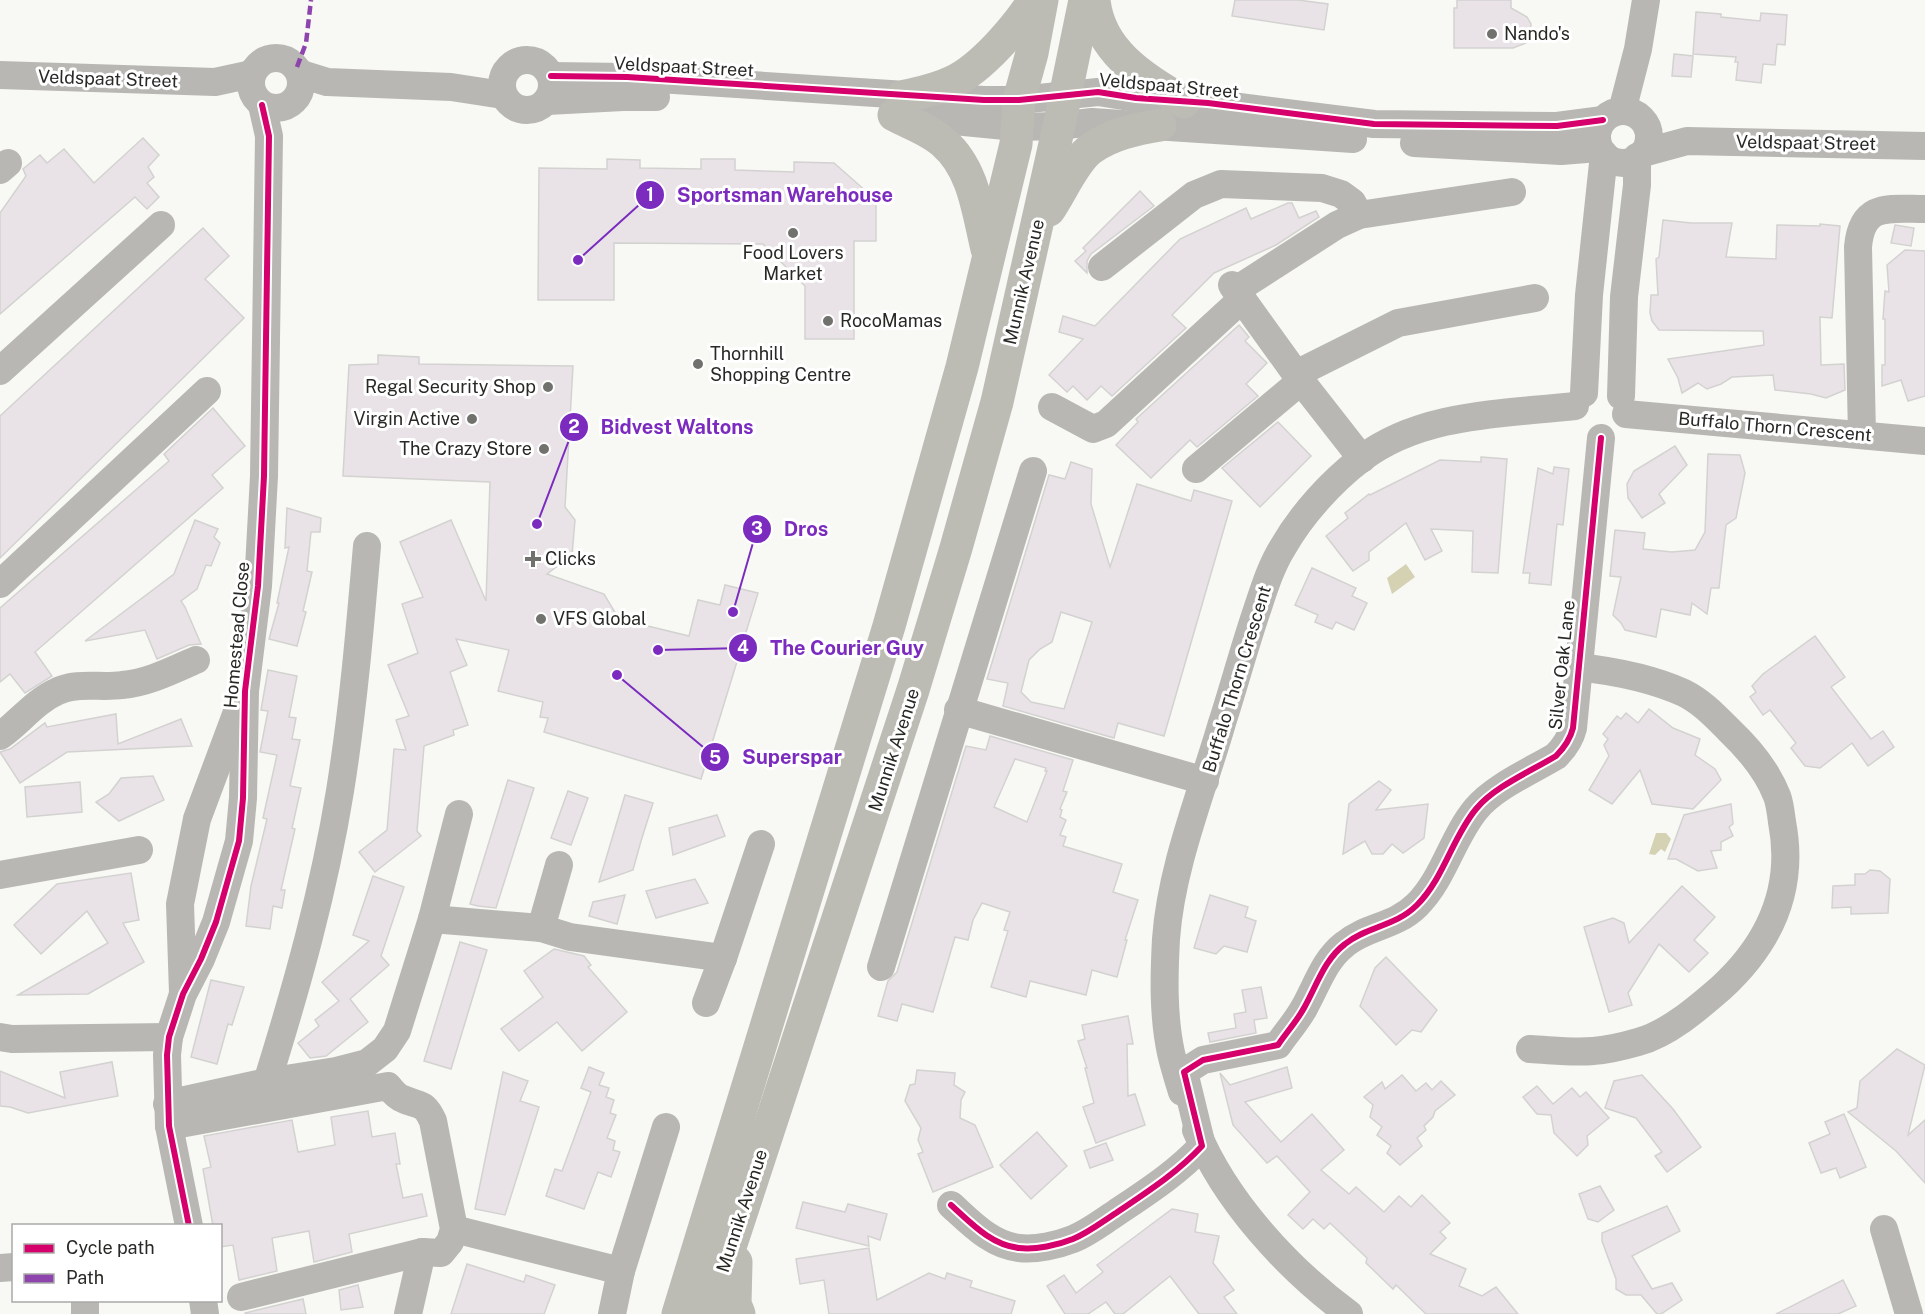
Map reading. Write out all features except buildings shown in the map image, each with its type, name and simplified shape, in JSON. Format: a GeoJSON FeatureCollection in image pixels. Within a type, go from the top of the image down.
{"type":"FeatureCollection","features":[{"type":"Feature","properties":{"kind":"main road"},"geometry":{"type":"LineString","coordinates":[[988,254],[970,181],[957,156],[898,106],[954,81],[990,54],[1022,18],[1034,0]]}},
{"type":"Feature","properties":{"kind":"main road","name":"Munnik Avenue"},"geometry":{"type":"LineString","coordinates":[[678,1314],[889,626],[962,367],[1016,144],[1018,114],[1042,0]]}},
{"type":"Feature","properties":{"kind":"main road","name":"Munnik Avenue"},"geometry":{"type":"LineString","coordinates":[[708,1314],[928,642],[997,402],[1085,0]]}},
{"type":"Feature","properties":{"kind":"main road"},"geometry":{"type":"LineString","coordinates":[[1094,0],[1097,19],[1103,33],[1120,56],[1135,72],[1184,102]]}},
{"type":"Feature","properties":{"kind":"main road"},"geometry":{"type":"LineString","coordinates":[[1037,226],[1091,148],[1122,133],[1160,125]]}},
{"type":"Feature","properties":{"kind":"main road"},"geometry":{"type":"LineString","coordinates":[[739,1314],[735,1304],[735,1264],[748,1195]]}},
{"type":"Feature","properties":{"kind":"street"},"geometry":{"type":"LineString","coordinates":[[1632,131],[1598,129],[1597,139],[1602,151],[1580,399],[1575,414],[1580,428],[1593,437],[1601,438],[1621,428],[1624,297],[1637,185],[1632,131],[1638,49],[1646,0]]}},
{"type":"Feature","properties":{"kind":"street"},"geometry":{"type":"LineString","coordinates":[[305,88],[291,62],[276,57],[262,62],[256,91],[277,108],[305,88],[452,87],[504,83]]}},
{"type":"Feature","properties":{"kind":"street"},"geometry":{"type":"LineString","coordinates":[[526,59],[541,63],[549,88],[541,107],[524,110],[515,108],[504,83],[518,61],[526,59]]}},
{"type":"Feature","properties":{"kind":"street","name":"Veldspaat Street"},"geometry":{"type":"LineString","coordinates":[[0,75],[215,82],[256,91]]}},
{"type":"Feature","properties":{"kind":"street","name":"Veldspaat Street"},"geometry":{"type":"LineString","coordinates":[[549,88],[627,77],[898,106],[1018,114],[1059,126],[1092,122],[1160,125],[1201,130],[1561,151],[1602,151],[1620,162],[1626,162],[1632,131]]}},
{"type":"Feature","properties":{"kind":"street"},"geometry":{"type":"LineString","coordinates":[[269,136],[305,88]]}},
{"type":"Feature","properties":{"kind":"street","name":"Homestead Close"},"geometry":{"type":"LineString","coordinates":[[189,1224],[168,1115],[169,1037],[183,994],[201,960],[216,922],[239,841],[243,798],[245,691],[258,586],[264,476],[269,136],[256,91]]}},
{"type":"Feature","properties":{"kind":"street","name":"Veldspaat Street"},"geometry":{"type":"LineString","coordinates":[[1018,114],[1066,94],[1098,92],[1374,124],[1557,126],[1632,131],[1687,141],[1925,146]]}},
{"type":"Feature","properties":{"kind":"street"},"geometry":{"type":"LineString","coordinates":[[1102,267],[1194,195],[1221,184],[1322,188],[1341,194],[1352,202],[1359,215]]}},
{"type":"Feature","properties":{"kind":"street"},"geometry":{"type":"LineString","coordinates":[[1052,407],[1093,429],[1106,424],[1236,291],[1337,225],[1359,215],[1512,192]]}},
{"type":"Feature","properties":{"kind":"street"},"geometry":{"type":"LineString","coordinates":[[1862,435],[1858,246],[1860,230],[1865,220],[1885,209],[1925,209]]}},
{"type":"Feature","properties":{"kind":"street"},"geometry":{"type":"LineString","coordinates":[[0,371],[161,225]]}},
{"type":"Feature","properties":{"kind":"street"},"geometry":{"type":"LineString","coordinates":[[1236,291],[1299,378],[1362,459]]}},
{"type":"Feature","properties":{"kind":"street"},"geometry":{"type":"LineString","coordinates":[[1196,469],[1299,378],[1398,323],[1535,298]]}},
{"type":"Feature","properties":{"kind":"street"},"geometry":{"type":"LineString","coordinates":[[1580,399],[1599,386],[1615,391],[1623,405]]}},
{"type":"Feature","properties":{"kind":"street"},"geometry":{"type":"LineString","coordinates":[[0,584],[207,391]]}},
{"type":"Feature","properties":{"kind":"street","name":"Buffalo Thorn Crescent"},"geometry":{"type":"LineString","coordinates":[[1349,1314],[1299,1271],[1262,1233],[1227,1188],[1202,1146],[1185,1102],[1171,1052],[1165,978],[1166,937],[1187,839],[1265,587],[1282,548],[1303,517],[1362,459],[1397,437],[1432,425],[1580,399]]}},
{"type":"Feature","properties":{"kind":"street","name":"Buffalo Thorn Crescent"},"geometry":{"type":"LineString","coordinates":[[1623,405],[1925,441]]}},
{"type":"Feature","properties":{"kind":"street","name":"Silver Oak Lane"},"geometry":{"type":"LineString","coordinates":[[1356,937],[1404,917],[1418,905],[1438,877],[1478,807],[1498,790],[1556,756],[1571,737],[1601,438]]}},
{"type":"Feature","properties":{"kind":"street"},"geometry":{"type":"LineString","coordinates":[[881,968],[958,710],[1033,471]]}},
{"type":"Feature","properties":{"kind":"street"},"geometry":{"type":"LineString","coordinates":[[267,1082],[291,1007],[311,931],[338,801],[359,637],[367,546]]}},
{"type":"Feature","properties":{"kind":"street"},"geometry":{"type":"LineString","coordinates":[[0,736],[25,713],[59,690],[73,686],[122,686],[143,681],[196,660]]}},
{"type":"Feature","properties":{"kind":"street"},"geometry":{"type":"LineString","coordinates":[[1530,1049],[1593,1051],[1640,1041],[1677,1023],[1736,974],[1755,950],[1771,925],[1787,866],[1784,831],[1777,797],[1763,769],[1739,739],[1704,705],[1683,693],[1622,672],[1578,667]]}},
{"type":"Feature","properties":{"kind":"street","name":"Homestead Close"},"geometry":{"type":"LineString","coordinates":[[183,994],[180,904],[197,819],[245,691]]}},
{"type":"Feature","properties":{"kind":"street"},"geometry":{"type":"LineString","coordinates":[[958,710],[1205,781]]}},
{"type":"Feature","properties":{"kind":"street"},"geometry":{"type":"LineString","coordinates":[[168,1115],[267,1082],[336,1071],[367,1063],[385,1049],[397,1031],[432,919],[459,814]]}},
{"type":"Feature","properties":{"kind":"street"},"geometry":{"type":"LineString","coordinates":[[706,1003],[761,844]]}},
{"type":"Feature","properties":{"kind":"street"},"geometry":{"type":"LineString","coordinates":[[0,875],[139,850]]}},
{"type":"Feature","properties":{"kind":"street"},"geometry":{"type":"LineString","coordinates":[[541,928],[559,865]]}},
{"type":"Feature","properties":{"kind":"street"},"geometry":{"type":"LineString","coordinates":[[432,919],[541,928],[570,937],[723,958]]}},
{"type":"Feature","properties":{"kind":"street","name":"Buffalo Thorn Crescent"},"geometry":{"type":"LineString","coordinates":[[1202,1146],[1184,1072],[1203,1060],[1278,1046],[1303,1010],[1324,966],[1335,953],[1356,937]]}},
{"type":"Feature","properties":{"kind":"street"},"geometry":{"type":"LineString","coordinates":[[0,1037],[12,1039],[169,1037]]}},
{"type":"Feature","properties":{"kind":"street"},"geometry":{"type":"LineString","coordinates":[[168,1115],[388,1086],[401,1099],[428,1108],[433,1120],[454,1229],[450,1242],[441,1253],[422,1252],[241,1297]]}},
{"type":"Feature","properties":{"kind":"street"},"geometry":{"type":"LineString","coordinates":[[612,1314],[621,1271],[666,1127]]}},
{"type":"Feature","properties":{"kind":"street"},"geometry":{"type":"LineString","coordinates":[[951,1205],[993,1240],[1019,1248],[1044,1246],[1073,1238],[1096,1226],[1171,1176],[1202,1146]]}},
{"type":"Feature","properties":{"kind":"street"},"geometry":{"type":"LineString","coordinates":[[454,1229],[621,1271]]}},
{"type":"Feature","properties":{"kind":"street"},"geometry":{"type":"LineString","coordinates":[[1884,1229],[1909,1314]]}},
{"type":"Feature","properties":{"kind":"street"},"geometry":{"type":"LineString","coordinates":[[408,1314],[422,1252]]}},
{"type":"Feature","properties":{"kind":"shaded area"},"geometry":{"type":"Polygon","coordinates":[[[1406,564],[1415,577],[1392,594],[1387,578],[1406,564]]]}},
{"type":"Feature","properties":{"kind":"shaded area"},"geometry":{"type":"Polygon","coordinates":[[[1656,833],[1666,833],[1671,839],[1665,852],[1661,849],[1655,855],[1649,854],[1656,833]]]}},
{"type":"Feature","properties":{"kind":"marked path"},"geometry":{"type":"LineString","coordinates":[[297,67],[306,43],[311,0]]}},
{"type":"Feature","properties":{"kind":"cycle path"},"geometry":{"type":"LineString","coordinates":[[551,76],[627,77],[984,100],[1019,100],[1098,92],[1374,124],[1557,126],[1603,120]]}},
{"type":"Feature","properties":{"kind":"cycle path"},"geometry":{"type":"LineString","coordinates":[[189,1224],[169,1126],[167,1055],[169,1037],[183,994],[216,922],[239,841],[243,798],[245,691],[258,586],[264,476],[269,136],[262,105]]}},
{"type":"Feature","properties":{"kind":"cycle path"},"geometry":{"type":"LineString","coordinates":[[951,1205],[974,1226],[999,1243],[1019,1248],[1040,1248],[1084,1234],[1161,1182],[1202,1146],[1184,1072],[1203,1060],[1278,1045],[1301,1013],[1326,965],[1338,950],[1362,933],[1400,918],[1417,905],[1434,883],[1460,832],[1476,809],[1503,787],[1556,756],[1562,750],[1573,728],[1601,438]]}},
{"type":"Feature","properties":{"kind":"place","name":"Nando's"},"geometry":{"type":"Point","coordinates":[1492,34]}},
{"type":"Feature","properties":{"kind":"place","name":"Food Lovers Market"},"geometry":{"type":"Point","coordinates":[793,233]}},
{"type":"Feature","properties":{"kind":"place","name":"Sportsman Warehouse"},"geometry":{"type":"Point","coordinates":[578,260]}},
{"type":"Feature","properties":{"kind":"place","name":"RocoMamas"},"geometry":{"type":"Point","coordinates":[828,321]}},
{"type":"Feature","properties":{"kind":"place","name":"Thornhill Shopping Centre"},"geometry":{"type":"Point","coordinates":[698,364]}},
{"type":"Feature","properties":{"kind":"place","name":"Regal Security Shop"},"geometry":{"type":"Point","coordinates":[548,387]}},
{"type":"Feature","properties":{"kind":"place","name":"Virgin Active"},"geometry":{"type":"Point","coordinates":[472,419]}},
{"type":"Feature","properties":{"kind":"place","name":"The Crazy Store"},"geometry":{"type":"Point","coordinates":[544,449]}},
{"type":"Feature","properties":{"kind":"place","name":"Bidvest Waltons"},"geometry":{"type":"Point","coordinates":[537,524]}},
{"type":"Feature","properties":{"kind":"place","name":"Clicks"},"geometry":{"type":"Point","coordinates":[533,559]}},
{"type":"Feature","properties":{"kind":"place","name":"Dros"},"geometry":{"type":"Point","coordinates":[733,612]}},
{"type":"Feature","properties":{"kind":"place","name":"VFS Global"},"geometry":{"type":"Point","coordinates":[541,619]}},
{"type":"Feature","properties":{"kind":"place","name":"The Courier Guy"},"geometry":{"type":"Point","coordinates":[658,650]}},
{"type":"Feature","properties":{"kind":"place","name":"Superspar"},"geometry":{"type":"Point","coordinates":[617,675]}}]}
